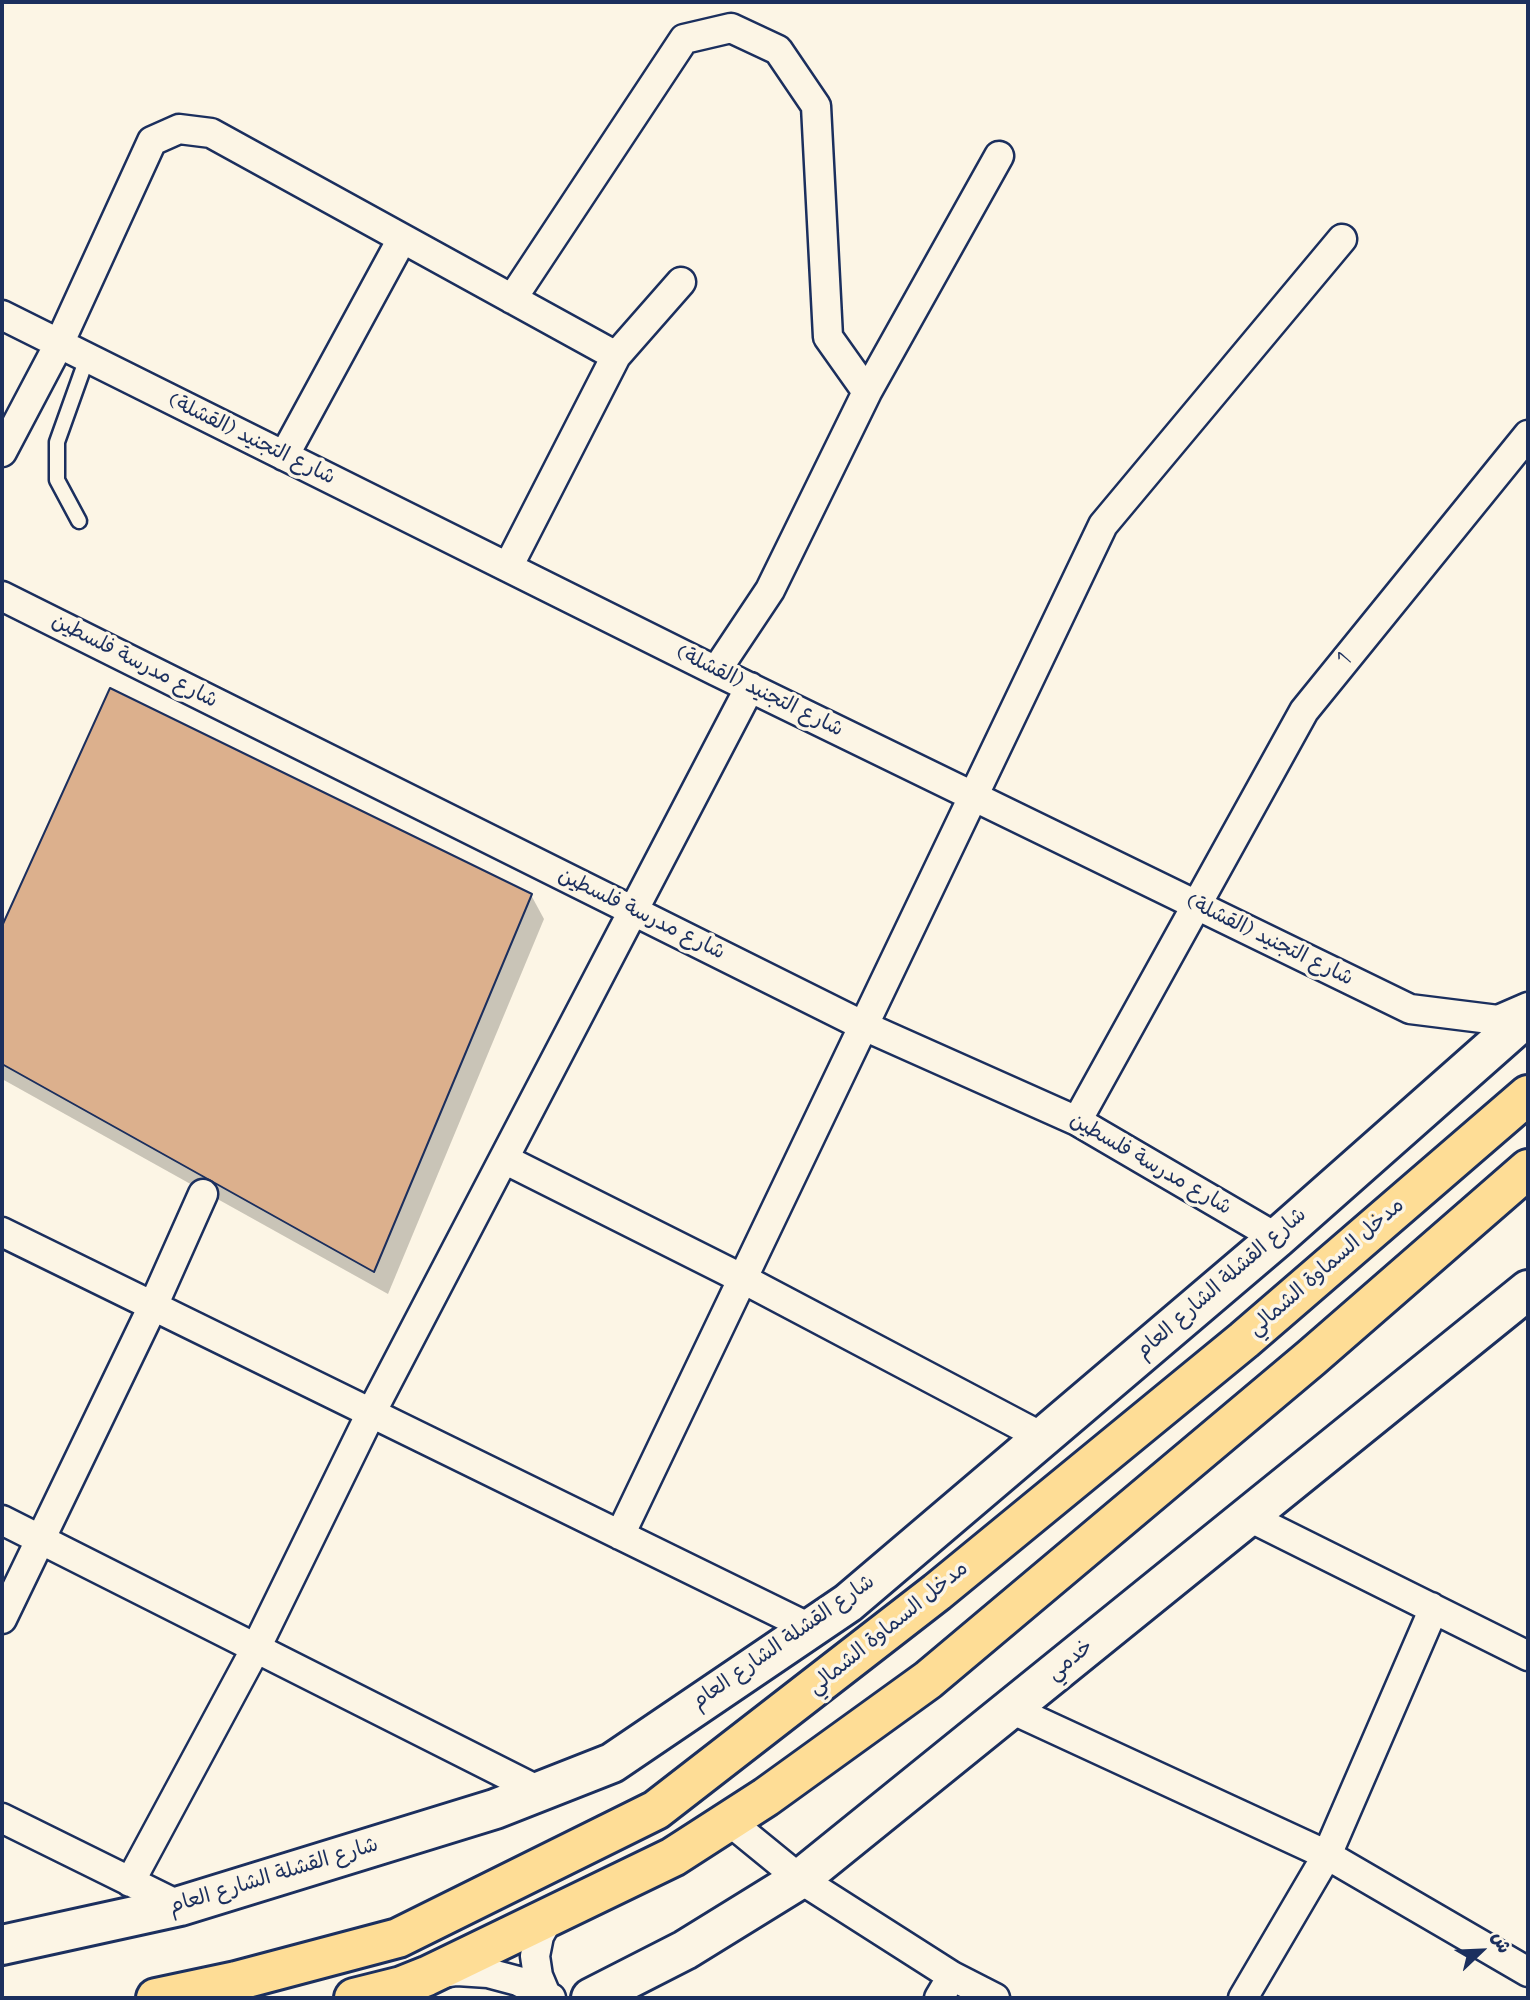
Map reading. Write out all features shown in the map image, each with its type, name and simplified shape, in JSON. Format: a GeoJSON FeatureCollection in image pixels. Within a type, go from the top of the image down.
{"type":"FeatureCollection","features":[{"type":"Feature","properties":{"kind":"highway","name":"مدخل السماوة الشمالي"},"geometry":{"type":"LineString","coordinates":[[156,1998],[236,1981],[398,1938],[656,1810],[886,1633],[1244,1340],[1528,1095]]}},
{"type":"Feature","properties":{"kind":"highway"},"geometry":{"type":"LineString","coordinates":[[354,1998],[402,1986],[427,1976],[549,1918],[673,1857],[766,1797],[928,1680],[1311,1358],[1528,1169]]}},
{"type":"Feature","properties":{"kind":"main road","name":"شارع القشلة الشارع العام"},"geometry":{"type":"LineString","coordinates":[[2,1945],[180,1906],[495,1810],[612,1763],[848,1603],[1277,1238],[1528,1016]]}},
{"type":"Feature","properties":{"kind":"main road","name":"خدمي"},"geometry":{"type":"LineString","coordinates":[[591,1998],[685,1950],[800,1879],[1528,1290]]}},
{"type":"Feature","properties":{"kind":"street"},"geometry":{"type":"LineString","coordinates":[[512,299],[684,39],[731,27],[778,50],[816,106],[828,337],[867,392]]}},
{"type":"Feature","properties":{"kind":"street"},"geometry":{"type":"LineString","coordinates":[[2,452],[59,344],[152,141],[180,129],[211,133],[616,356]]}},
{"type":"Feature","properties":{"kind":"street"},"geometry":{"type":"LineString","coordinates":[[716,671],[770,590],[867,392],[999,156]]}},
{"type":"Feature","properties":{"kind":"street"},"geometry":{"type":"LineString","coordinates":[[284,456],[402,239]]}},
{"type":"Feature","properties":{"kind":"street"},"geometry":{"type":"LineString","coordinates":[[620,1535],[1103,525],[1342,239]]}},
{"type":"Feature","properties":{"kind":"street"},"geometry":{"type":"LineString","coordinates":[[508,567],[616,356],[681,282]]}},
{"type":"Feature","properties":{"kind":"street","name":"شارع التجنيد (القشلة)"},"geometry":{"type":"LineString","coordinates":[[2,315],[716,671],[1410,1009],[1498,1020],[1528,1007]]}},
{"type":"Feature","properties":{"kind":"street","name":"1"},"geometry":{"type":"LineString","coordinates":[[1077,1121],[1304,711],[1528,435]]}},
{"type":"Feature","properties":{"kind":"street","name":"شارع مدرسة فلسطين"},"geometry":{"type":"LineString","coordinates":[[2,596],[864,1026],[1077,1121],[1277,1238]]}},
{"type":"Feature","properties":{"kind":"street"},"geometry":{"type":"LineString","coordinates":[[130,1881],[256,1648],[371,1413],[750,687]]}},
{"type":"Feature","properties":{"kind":"street"},"geometry":{"type":"LineString","coordinates":[[504,1159],[743,1279],[1042,1437]]}},
{"type":"Feature","properties":{"kind":"street"},"geometry":{"type":"LineString","coordinates":[[2,1619],[153,1306],[203,1194]]}},
{"type":"Feature","properties":{"kind":"street"},"geometry":{"type":"LineString","coordinates":[[2,1232],[810,1629]]}},
{"type":"Feature","properties":{"kind":"street"},"geometry":{"type":"LineString","coordinates":[[1249,1517],[1528,1656]]}},
{"type":"Feature","properties":{"kind":"street"},"geometry":{"type":"LineString","coordinates":[[2,1520],[541,1792]]}},
{"type":"Feature","properties":{"kind":"street"},"geometry":{"type":"LineString","coordinates":[[1243,1998],[1327,1855],[1431,1615],[1431,1607]]}},
{"type":"Feature","properties":{"kind":"street"},"geometry":{"type":"LineString","coordinates":[[1012,1709],[1327,1855],[1528,1972]]}},
{"type":"Feature","properties":{"kind":"street"},"geometry":{"type":"LineString","coordinates":[[2,1818],[180,1906]]}},
{"type":"Feature","properties":{"kind":"street"},"geometry":{"type":"LineString","coordinates":[[729,1821],[800,1879],[946,1987],[995,1998]]}},
{"type":"Feature","properties":{"kind":"street"},"geometry":{"type":"LineString","coordinates":[[548,1996],[538,1976],[535,1956],[539,1936],[549,1918]]}},
{"type":"Feature","properties":{"kind":"street"},"geometry":{"type":"LineString","coordinates":[[427,1976],[457,1971],[488,1973],[519,1981],[548,1996]]}},
{"type":"Feature","properties":{"kind":"lane"},"geometry":{"type":"LineString","coordinates":[[79,521],[57,480],[57,442],[87,358]]}},
{"type":"Feature","properties":{"kind":"building"},"geometry":{"type":"Polygon","coordinates":[[[110,688],[532,894],[374,1272],[2,1064],[2,926],[110,688]]]}}]}
